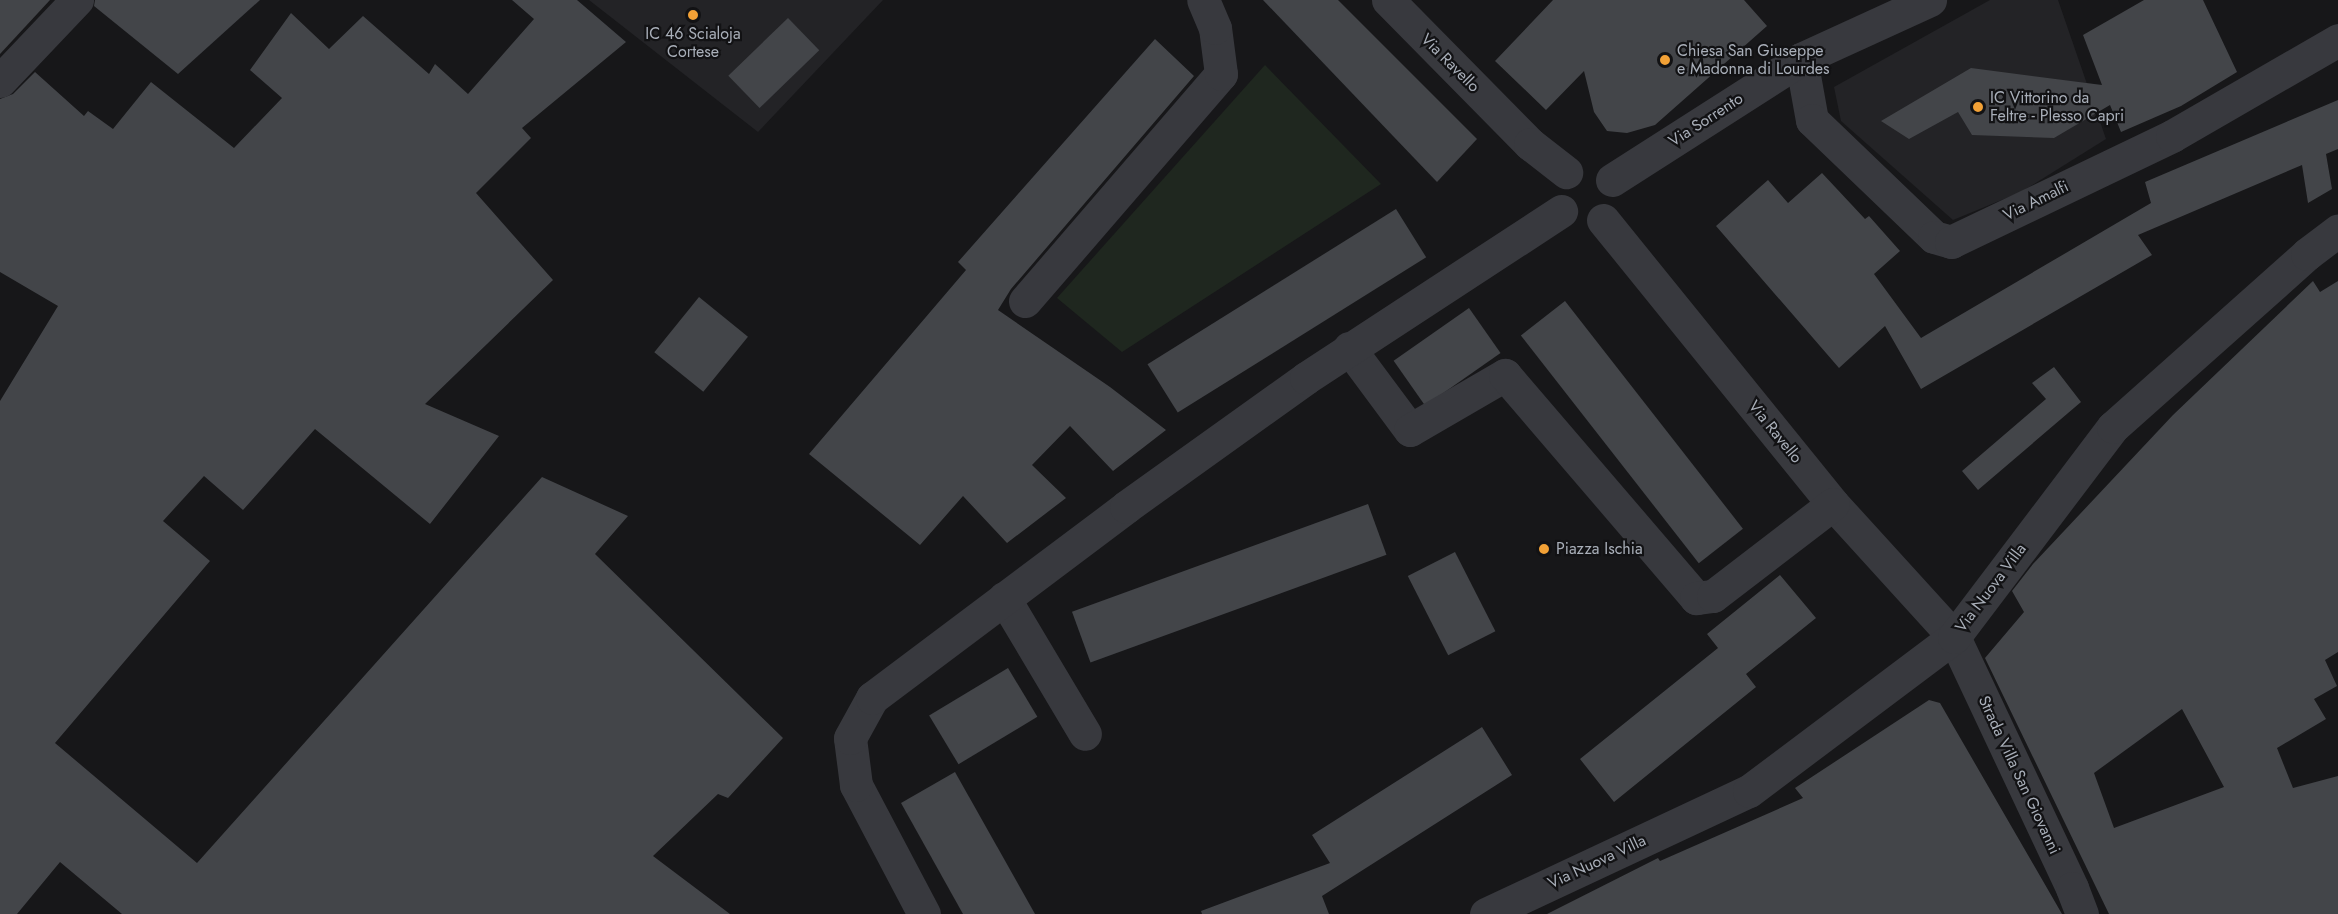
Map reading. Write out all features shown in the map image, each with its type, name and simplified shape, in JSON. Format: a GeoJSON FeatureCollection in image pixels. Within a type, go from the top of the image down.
{"type":"FeatureCollection","features":[{"type":"Feature","properties":{"kind":"street"},"geometry":{"type":"LineString","coordinates":[[0,81],[77,0]]}},
{"type":"Feature","properties":{"kind":"street"},"geometry":{"type":"LineString","coordinates":[[1025,301],[1221,74],[1215,28],[1203,0]]}},
{"type":"Feature","properties":{"kind":"street","name":"Via Ravello"},"geometry":{"type":"LineString","coordinates":[[1388,0],[1530,144],[1566,172]]}},
{"type":"Feature","properties":{"kind":"street","name":"Via Sorrento"},"geometry":{"type":"LineString","coordinates":[[1612,180],[1801,59],[1930,0]]}},
{"type":"Feature","properties":{"kind":"street","name":"Via Amalfi"},"geometry":{"type":"LineString","coordinates":[[1801,59],[1812,120],[1934,237],[1952,242],[2172,136],[2338,40]]}},
{"type":"Feature","properties":{"kind":"street"},"geometry":{"type":"LineString","coordinates":[[1592,165],[1601,169],[1612,180],[1616,200],[1610,213],[1603,220],[1582,225],[1569,220],[1561,211],[1556,192],[1566,172],[1580,166],[1592,165]]}},
{"type":"Feature","properties":{"kind":"street"},"geometry":{"type":"LineString","coordinates":[[924,914],[856,785],[850,738],[872,698],[1126,507],[1349,348],[1561,211]]}},
{"type":"Feature","properties":{"kind":"street","name":"Via Ravello"},"geometry":{"type":"LineString","coordinates":[[1603,220],[1833,504],[1954,637]]}},
{"type":"Feature","properties":{"kind":"street","name":"Via Nuova Villa"},"geometry":{"type":"LineString","coordinates":[[1486,914],[1749,791],[1954,637],[2114,427],[2307,254],[2338,231]]}},
{"type":"Feature","properties":{"kind":"street"},"geometry":{"type":"LineString","coordinates":[[1349,348],[1410,430],[1505,375],[1696,598],[1713,596],[1833,504]]}},
{"type":"Feature","properties":{"kind":"street"},"geometry":{"type":"LineString","coordinates":[[1004,598],[1085,734]]}},
{"type":"Feature","properties":{"kind":"street","name":"Strada Villa San Giovanni"},"geometry":{"type":"LineString","coordinates":[[1954,637],[2072,888],[2082,914]]}},
{"type":"Feature","properties":{"kind":"shaded area"},"geometry":{"type":"Polygon","coordinates":[[[589,0],[883,0],[758,132],[589,0]]]}},
{"type":"Feature","properties":{"kind":"shaded area"},"geometry":{"type":"Polygon","coordinates":[[[1990,0],[2058,0],[2106,139],[2021,192],[1953,220],[1841,121],[1834,87],[1990,0]]]}},
{"type":"Feature","properties":{"kind":"shaded area"},"geometry":{"type":"Polygon","coordinates":[[[1265,65],[1381,184],[1122,352],[1057,298],[1265,65]]]}},
{"type":"Feature","properties":{"kind":"building"},"geometry":{"type":"Polygon","coordinates":[[[0,0],[50,0],[0,54],[0,0]]]}},
{"type":"Feature","properties":{"kind":"building"},"geometry":{"type":"Polygon","coordinates":[[[95,0],[260,0],[178,74],[94,6],[95,0]]]}},
{"type":"Feature","properties":{"kind":"building"},"geometry":{"type":"Polygon","coordinates":[[[512,0],[577,0],[626,42],[522,128],[531,138],[476,193],[553,280],[425,404],[499,436],[430,524],[315,429],[243,510],[204,476],[163,521],[210,561],[55,743],[197,863],[542,477],[628,516],[595,554],[783,738],[728,798],[718,794],[653,856],[730,914],[122,914],[60,862],[17,914],[0,914],[0,401],[58,306],[0,272],[0,99],[13,94],[35,72],[84,116],[88,111],[113,129],[151,82],[234,148],[282,98],[250,70],[291,13],[329,49],[363,16],[429,74],[435,64],[468,94],[534,19],[512,0]]]}},
{"type":"Feature","properties":{"kind":"building"},"geometry":{"type":"Polygon","coordinates":[[[1263,0],[1338,0],[1477,139],[1437,182],[1263,0]]]}},
{"type":"Feature","properties":{"kind":"building"},"geometry":{"type":"Polygon","coordinates":[[[1553,0],[1744,0],[1767,26],[1655,125],[1627,133],[1607,131],[1594,112],[1584,71],[1546,110],[1495,61],[1553,0]]]}},
{"type":"Feature","properties":{"kind":"building"},"geometry":{"type":"Polygon","coordinates":[[[2144,0],[2203,0],[2237,72],[2181,106],[2121,132],[2110,105],[2054,138],[1972,135],[1958,112],[1909,139],[1881,121],[1971,68],[2102,85],[2083,35],[2144,0]]]}},
{"type":"Feature","properties":{"kind":"building"},"geometry":{"type":"Polygon","coordinates":[[[788,18],[819,50],[760,108],[728,76],[788,18]]]}},
{"type":"Feature","properties":{"kind":"building"},"geometry":{"type":"Polygon","coordinates":[[[1155,39],[1194,76],[1011,289],[998,310],[1110,387],[1166,430],[1113,471],[1070,426],[1032,465],[1066,498],[1007,543],[963,496],[920,545],[809,454],[966,270],[958,262],[1155,39]]]}},
{"type":"Feature","properties":{"kind":"building"},"geometry":{"type":"Polygon","coordinates":[[[2338,100],[2338,149],[2326,154],[2332,189],[2308,203],[2302,165],[2138,235],[2152,255],[1921,389],[1885,326],[1839,368],[1716,226],[1768,180],[1788,203],[1822,173],[1865,219],[1869,216],[1900,251],[1874,274],[1921,338],[2151,203],[2145,182],[2338,100]]]}},
{"type":"Feature","properties":{"kind":"building"},"geometry":{"type":"Polygon","coordinates":[[[1396,209],[1426,257],[1178,413],[1148,364],[1396,209]]]}},
{"type":"Feature","properties":{"kind":"building"},"geometry":{"type":"Polygon","coordinates":[[[2313,281],[2320,292],[2338,281],[2338,652],[2325,660],[2337,686],[2314,699],[2326,719],[2277,748],[2293,788],[2338,776],[2338,914],[2109,914],[1985,658],[2024,612],[2012,591],[2033,564],[2173,415],[2313,281]],[[2182,709],[2094,773],[2114,828],[2224,787],[2182,709]]]}},
{"type":"Feature","properties":{"kind":"building"},"geometry":{"type":"Polygon","coordinates":[[[699,297],[748,337],[703,392],[654,352],[699,297]]]}},
{"type":"Feature","properties":{"kind":"building"},"geometry":{"type":"Polygon","coordinates":[[[1565,301],[1743,529],[1699,563],[1521,335],[1565,301]]]}},
{"type":"Feature","properties":{"kind":"building"},"geometry":{"type":"Polygon","coordinates":[[[1469,308],[1501,353],[1425,406],[1394,361],[1469,308]]]}},
{"type":"Feature","properties":{"kind":"building"},"geometry":{"type":"Polygon","coordinates":[[[2054,367],[2081,402],[1978,490],[1962,471],[2046,399],[2032,383],[2054,367]]]}},
{"type":"Feature","properties":{"kind":"building"},"geometry":{"type":"Polygon","coordinates":[[[1368,504],[1386,555],[1090,662],[1072,612],[1368,504]]]}},
{"type":"Feature","properties":{"kind":"building"},"geometry":{"type":"Polygon","coordinates":[[[1455,552],[1495,631],[1448,655],[1408,576],[1455,552]]]}},
{"type":"Feature","properties":{"kind":"building"},"geometry":{"type":"Polygon","coordinates":[[[1780,575],[1816,618],[1746,674],[1756,687],[1614,802],[1580,759],[1718,648],[1707,634],[1780,575]]]}},
{"type":"Feature","properties":{"kind":"building"},"geometry":{"type":"Polygon","coordinates":[[[1008,668],[1037,717],[958,764],[929,715],[1008,668]]]}},
{"type":"Feature","properties":{"kind":"building"},"geometry":{"type":"Polygon","coordinates":[[[1929,700],[1940,703],[2062,914],[1547,914],[1658,858],[1660,861],[1803,798],[1795,788],[1929,700]]]}},
{"type":"Feature","properties":{"kind":"building"},"geometry":{"type":"Polygon","coordinates":[[[1482,727],[1512,775],[1322,896],[1329,914],[1202,914],[1201,911],[1330,863],[1312,835],[1482,727]]]}},
{"type":"Feature","properties":{"kind":"building"},"geometry":{"type":"Polygon","coordinates":[[[955,772],[1035,914],[963,914],[901,803],[955,772]]]}},
{"type":"Feature","properties":{"kind":"place","name":"IC 46 Scialoja Cortese"},"geometry":{"type":"Point","coordinates":[693,15]}},
{"type":"Feature","properties":{"kind":"place","name":"Chiesa San Giuseppe e Madonna di Lourdes"},"geometry":{"type":"Point","coordinates":[1665,60]}},
{"type":"Feature","properties":{"kind":"place","name":"IC Vittorino da Feltre - Plesso Capri"},"geometry":{"type":"Point","coordinates":[1978,107]}},
{"type":"Feature","properties":{"kind":"place","name":"Piazza Ischia"},"geometry":{"type":"Point","coordinates":[1544,549]}}]}
